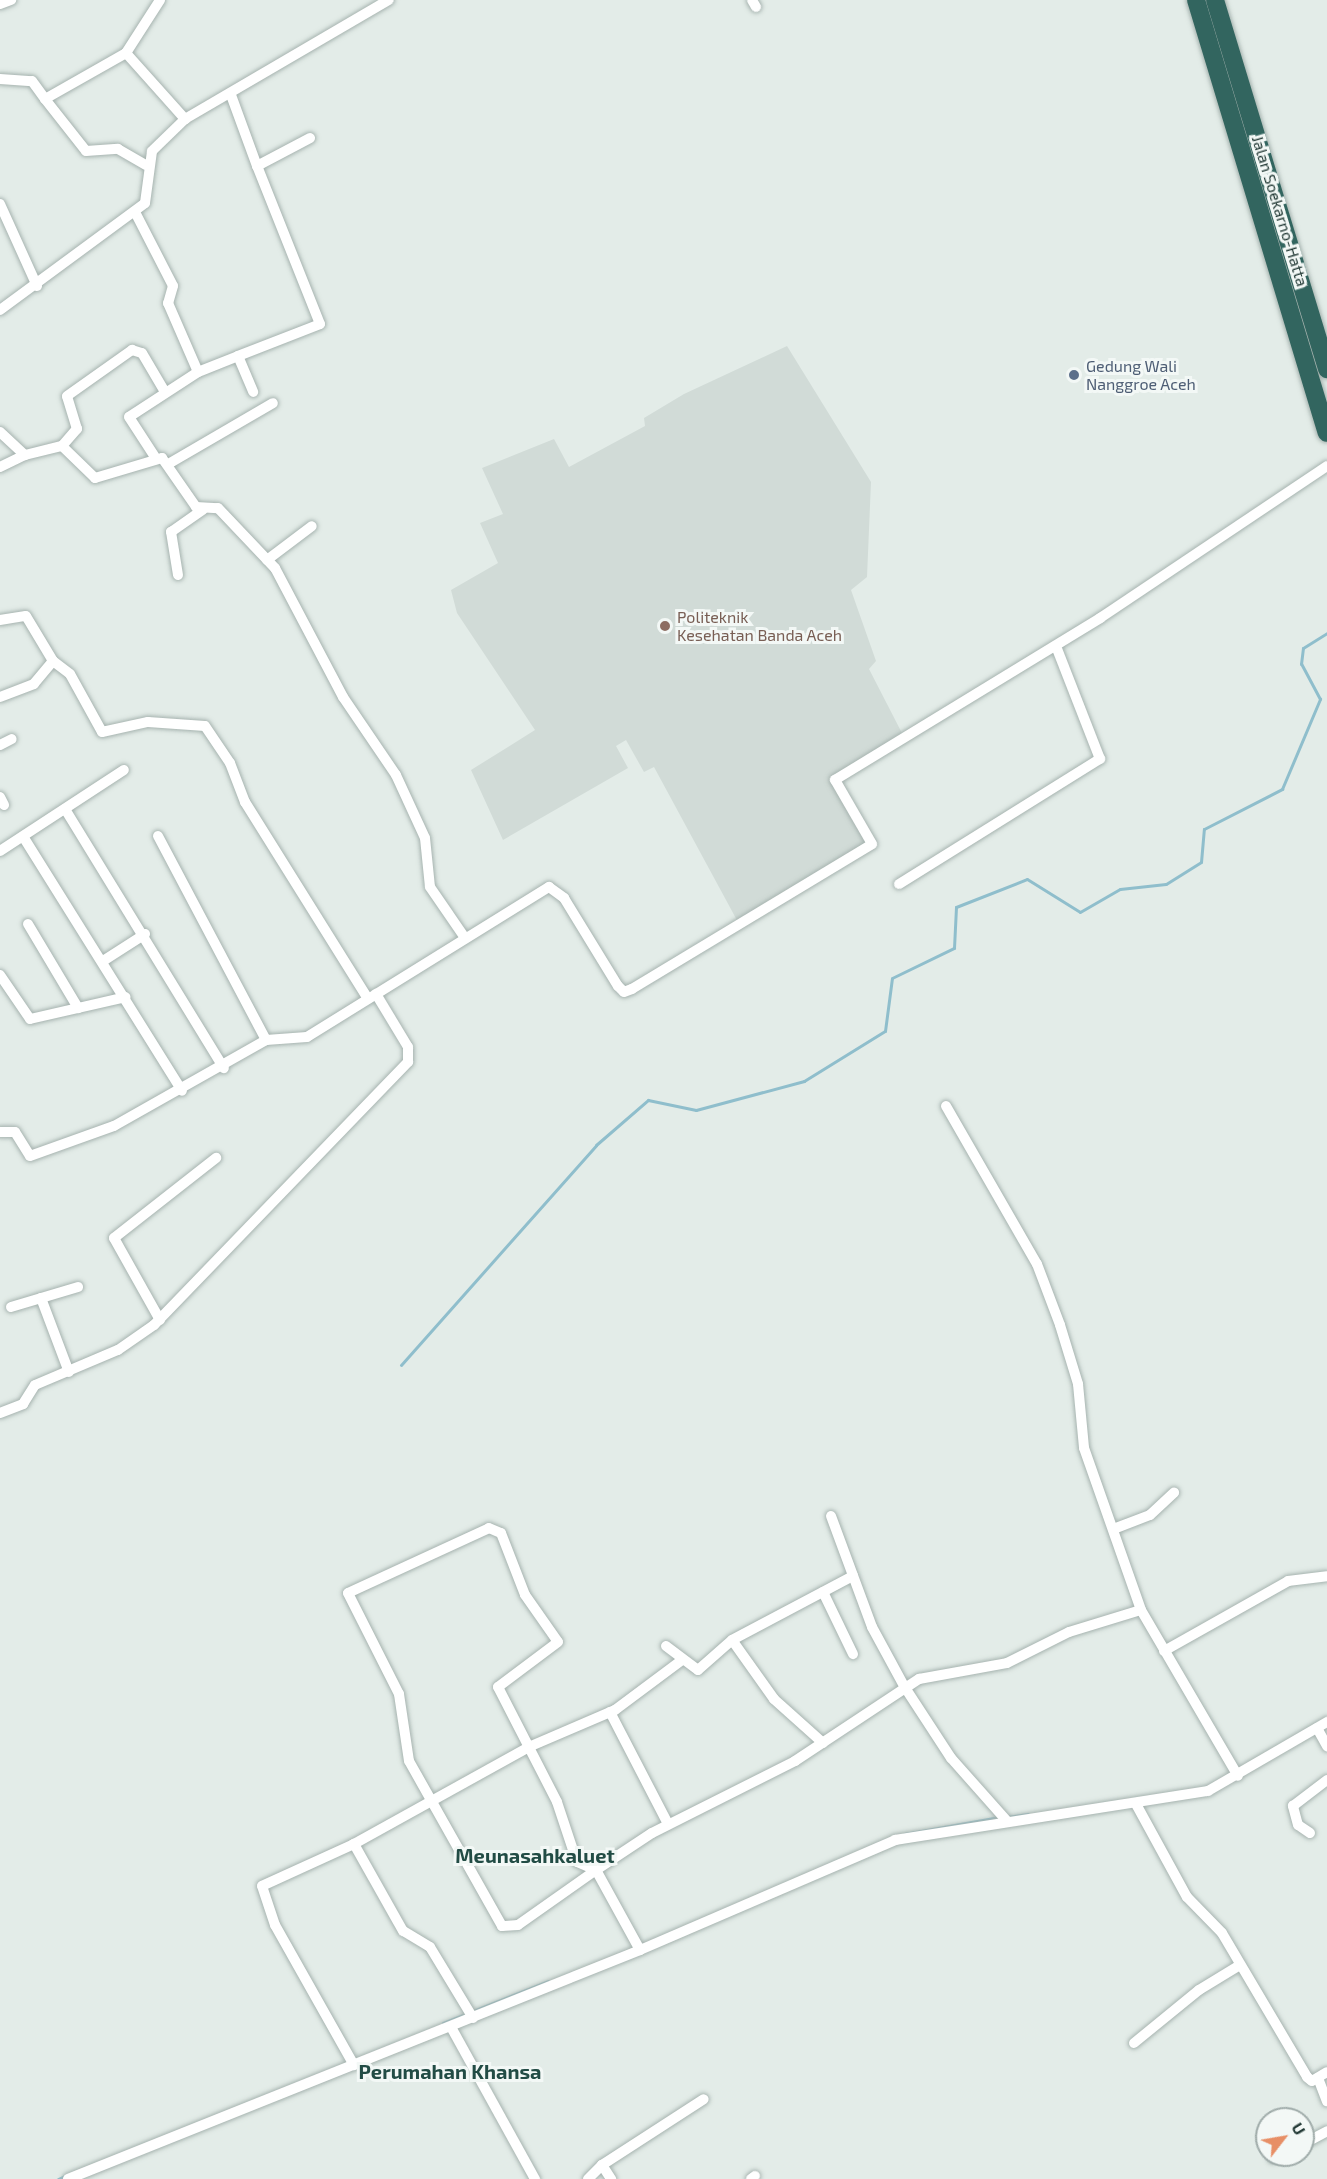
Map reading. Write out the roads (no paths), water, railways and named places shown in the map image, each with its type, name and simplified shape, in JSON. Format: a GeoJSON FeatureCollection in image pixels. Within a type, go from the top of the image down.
{"type":"FeatureCollection","features":[{"type":"Feature","properties":{"kind":"highway","name":"Jalan Soekarno-Hatta"},"geometry":{"type":"LineString","coordinates":[[1196,0],[1327,433]]}},
{"type":"Feature","properties":{"kind":"highway","name":"Jalan Soekarno-Hatta"},"geometry":{"type":"LineString","coordinates":[[1215,0],[1327,369]]}},
{"type":"Feature","properties":{"kind":"street"},"geometry":{"type":"LineString","coordinates":[[0,4],[11,0]]}},
{"type":"Feature","properties":{"kind":"street"},"geometry":{"type":"LineString","coordinates":[[45,99],[126,53],[160,0]]}},
{"type":"Feature","properties":{"kind":"street"},"geometry":{"type":"LineString","coordinates":[[0,310],[37,286],[135,212],[148,196],[146,165],[161,140],[185,119],[231,95],[389,0]]}},
{"type":"Feature","properties":{"kind":"street"},"geometry":{"type":"LineString","coordinates":[[126,53],[185,119]]}},
{"type":"Feature","properties":{"kind":"street"},"geometry":{"type":"LineString","coordinates":[[0,79],[32,81],[86,151],[118,149],[146,165]]}},
{"type":"Feature","properties":{"kind":"street"},"geometry":{"type":"LineString","coordinates":[[203,510],[170,463],[155,457],[129,417],[198,372],[320,324],[231,95]]}},
{"type":"Feature","properties":{"kind":"street"},"geometry":{"type":"LineString","coordinates":[[257,166],[310,138]]}},
{"type":"Feature","properties":{"kind":"street"},"geometry":{"type":"LineString","coordinates":[[0,204],[37,286]]}},
{"type":"Feature","properties":{"kind":"street"},"geometry":{"type":"LineString","coordinates":[[135,212],[173,286],[168,303],[198,372]]}},
{"type":"Feature","properties":{"kind":"street"},"geometry":{"type":"LineString","coordinates":[[0,467],[25,455],[62,446],[77,429],[67,396],[132,350],[142,353],[165,392]]}},
{"type":"Feature","properties":{"kind":"street"},"geometry":{"type":"LineString","coordinates":[[238,356],[253,392]]}},
{"type":"Feature","properties":{"kind":"street"},"geometry":{"type":"LineString","coordinates":[[170,463],[273,403]]}},
{"type":"Feature","properties":{"kind":"street"},"geometry":{"type":"LineString","coordinates":[[0,432],[25,455]]}},
{"type":"Feature","properties":{"kind":"street"},"geometry":{"type":"LineString","coordinates":[[62,446],[95,478],[117,475],[155,457]]}},
{"type":"Feature","properties":{"kind":"street"},"geometry":{"type":"LineString","coordinates":[[0,1132],[15,1132],[30,1155],[114,1126],[224,1068],[266,1040],[307,1037],[549,887],[564,898],[618,986],[624,992],[632,989],[872,844],[835,780],[1056,646],[1327,466]]}},
{"type":"Feature","properties":{"kind":"street"},"geometry":{"type":"LineString","coordinates":[[178,574],[171,532],[203,510],[218,508],[267,560],[319,643],[343,697],[396,775],[425,838],[430,887],[465,938]]}},
{"type":"Feature","properties":{"kind":"street"},"geometry":{"type":"LineString","coordinates":[[267,560],[312,526]]}},
{"type":"Feature","properties":{"kind":"street"},"geometry":{"type":"LineString","coordinates":[[0,620],[26,616],[53,661],[70,674],[102,732],[148,722],[205,726],[230,763],[257,822],[372,997],[408,1047],[408,1062],[160,1320],[118,1350],[35,1385],[23,1404],[0,1413]]}},
{"type":"Feature","properties":{"kind":"street"},"geometry":{"type":"LineString","coordinates":[[899,884],[1100,759],[1056,646]]}},
{"type":"Feature","properties":{"kind":"street"},"geometry":{"type":"LineString","coordinates":[[0,697],[34,684],[53,661]]}},
{"type":"Feature","properties":{"kind":"street"},"geometry":{"type":"LineString","coordinates":[[0,745],[12,739]]}},
{"type":"Feature","properties":{"kind":"street"},"geometry":{"type":"LineString","coordinates":[[0,851],[24,838],[124,770]]}},
{"type":"Feature","properties":{"kind":"street"},"geometry":{"type":"LineString","coordinates":[[65,809],[146,934],[224,1068]]}},
{"type":"Feature","properties":{"kind":"street"},"geometry":{"type":"LineString","coordinates":[[158,836],[266,1040]]}},
{"type":"Feature","properties":{"kind":"street"},"geometry":{"type":"LineString","coordinates":[[24,838],[183,1091]]}},
{"type":"Feature","properties":{"kind":"street"},"geometry":{"type":"LineString","coordinates":[[28,924],[78,1008]]}},
{"type":"Feature","properties":{"kind":"street"},"geometry":{"type":"LineString","coordinates":[[103,961],[146,934]]}},
{"type":"Feature","properties":{"kind":"street"},"geometry":{"type":"LineString","coordinates":[[0,975],[30,1019],[126,997]]}},
{"type":"Feature","properties":{"kind":"street"},"geometry":{"type":"LineString","coordinates":[[946,1106],[1037,1264],[1078,1384],[1084,1448],[1116,1528],[1141,1610],[1235,1772]]}},
{"type":"Feature","properties":{"kind":"street"},"geometry":{"type":"LineString","coordinates":[[160,1320],[114,1238],[216,1158]]}},
{"type":"Feature","properties":{"kind":"street"},"geometry":{"type":"LineString","coordinates":[[11,1307],[78,1287]]}},
{"type":"Feature","properties":{"kind":"street"},"geometry":{"type":"LineString","coordinates":[[41,1298],[69,1372]]}},
{"type":"Feature","properties":{"kind":"street"},"geometry":{"type":"LineString","coordinates":[[1116,1528],[1150,1515],[1174,1493]]}},
{"type":"Feature","properties":{"kind":"street"},"geometry":{"type":"LineString","coordinates":[[831,1516],[872,1627],[904,1686],[951,1758],[1006,1821]]}},
{"type":"Feature","properties":{"kind":"street"},"geometry":{"type":"LineString","coordinates":[[639,1946],[596,1870],[582,1866],[574,1856],[531,1746],[504,1708],[498,1687],[558,1640],[525,1595],[507,1543],[496,1529],[410,1562],[348,1593],[399,1694],[409,1761],[505,1929],[596,1870],[668,1824],[823,1743],[904,1686],[930,1673],[1007,1663],[1069,1632],[1141,1610]]}},
{"type":"Feature","properties":{"kind":"street"},"geometry":{"type":"LineString","coordinates":[[1164,1652],[1288,1581],[1327,1575]]}},
{"type":"Feature","properties":{"kind":"street"},"geometry":{"type":"LineString","coordinates":[[666,1646],[698,1670],[732,1640],[853,1576]]}},
{"type":"Feature","properties":{"kind":"street"},"geometry":{"type":"LineString","coordinates":[[823,1592],[854,1654]]}},
{"type":"Feature","properties":{"kind":"street"},"geometry":{"type":"LineString","coordinates":[[732,1640],[774,1699],[823,1743]]}},
{"type":"Feature","properties":{"kind":"street"},"geometry":{"type":"LineString","coordinates":[[354,2065],[275,1925],[261,1886],[354,1844],[531,1746],[597,1713],[610,1712],[682,1660]]}},
{"type":"Feature","properties":{"kind":"street"},"geometry":{"type":"LineString","coordinates":[[610,1712],[668,1824]]}},
{"type":"Feature","properties":{"kind":"street"},"geometry":{"type":"LineString","coordinates":[[68,2179],[452,2027],[471,2013],[896,1840],[1006,1821],[1137,1804],[1208,1791],[1235,1772],[1327,1722]]}},
{"type":"Feature","properties":{"kind":"street"},"geometry":{"type":"LineString","coordinates":[[1317,1728],[1327,1746]]}},
{"type":"Feature","properties":{"kind":"street"},"geometry":{"type":"LineString","coordinates":[[1310,1833],[1298,1826],[1293,1806],[1327,1780]]}},
{"type":"Feature","properties":{"kind":"street"},"geometry":{"type":"LineString","coordinates":[[1137,1804],[1186,1897],[1222,1933],[1307,2077],[1323,2075],[1327,2101]]}},
{"type":"Feature","properties":{"kind":"street"},"geometry":{"type":"LineString","coordinates":[[354,1844],[403,1930],[430,1947],[471,2013]]}},
{"type":"Feature","properties":{"kind":"street"},"geometry":{"type":"LineString","coordinates":[[1134,2043],[1240,1965]]}},
{"type":"Feature","properties":{"kind":"street"},"geometry":{"type":"LineString","coordinates":[[452,2027],[535,2179]]}},
{"type":"Feature","properties":{"kind":"street"},"geometry":{"type":"LineString","coordinates":[[588,2179],[602,2165],[704,2099]]}},
{"type":"Feature","properties":{"kind":"street"},"geometry":{"type":"LineString","coordinates":[[602,2165],[610,2179]]}},
{"type":"Feature","properties":{"kind":"waterway"},"geometry":{"type":"LineString","coordinates":[[401,1365],[596,1145],[648,1100],[696,1110],[804,1081],[885,1031],[892,978],[954,948],[956,907],[1027,879],[1080,912],[1120,889],[1166,884],[1201,862],[1204,829],[1282,789],[1320,699],[1301,664],[1303,648],[1327,633]]}},
{"type":"Feature","properties":{"kind":"waterway"},"geometry":{"type":"LineString","coordinates":[[1007,1817],[1028,1814]]}},
{"type":"Feature","properties":{"kind":"waterway"},"geometry":{"type":"LineString","coordinates":[[904,1834],[999,1817]]}},
{"type":"Feature","properties":{"kind":"waterway"},"geometry":{"type":"LineString","coordinates":[[443,2023],[548,1981]]}},
{"type":"Feature","properties":{"kind":"waterway"},"geometry":{"type":"LineString","coordinates":[[58,2179],[67,2175]]}},
{"type":"Feature","properties":{"kind":"place","name":"Gedung Wali Nanggroe Aceh"},"geometry":{"type":"Point","coordinates":[1074,375]}},
{"type":"Feature","properties":{"kind":"place","name":"Politeknik Kesehatan Banda Aceh"},"geometry":{"type":"Point","coordinates":[665,626]}},
{"type":"Feature","properties":{"kind":"district","name":"Meunasahkaluet"},"geometry":{"type":"Point","coordinates":[535,1855]}},
{"type":"Feature","properties":{"kind":"district","name":"Perumahan Khansa"},"geometry":{"type":"Point","coordinates":[450,2071]}}]}
